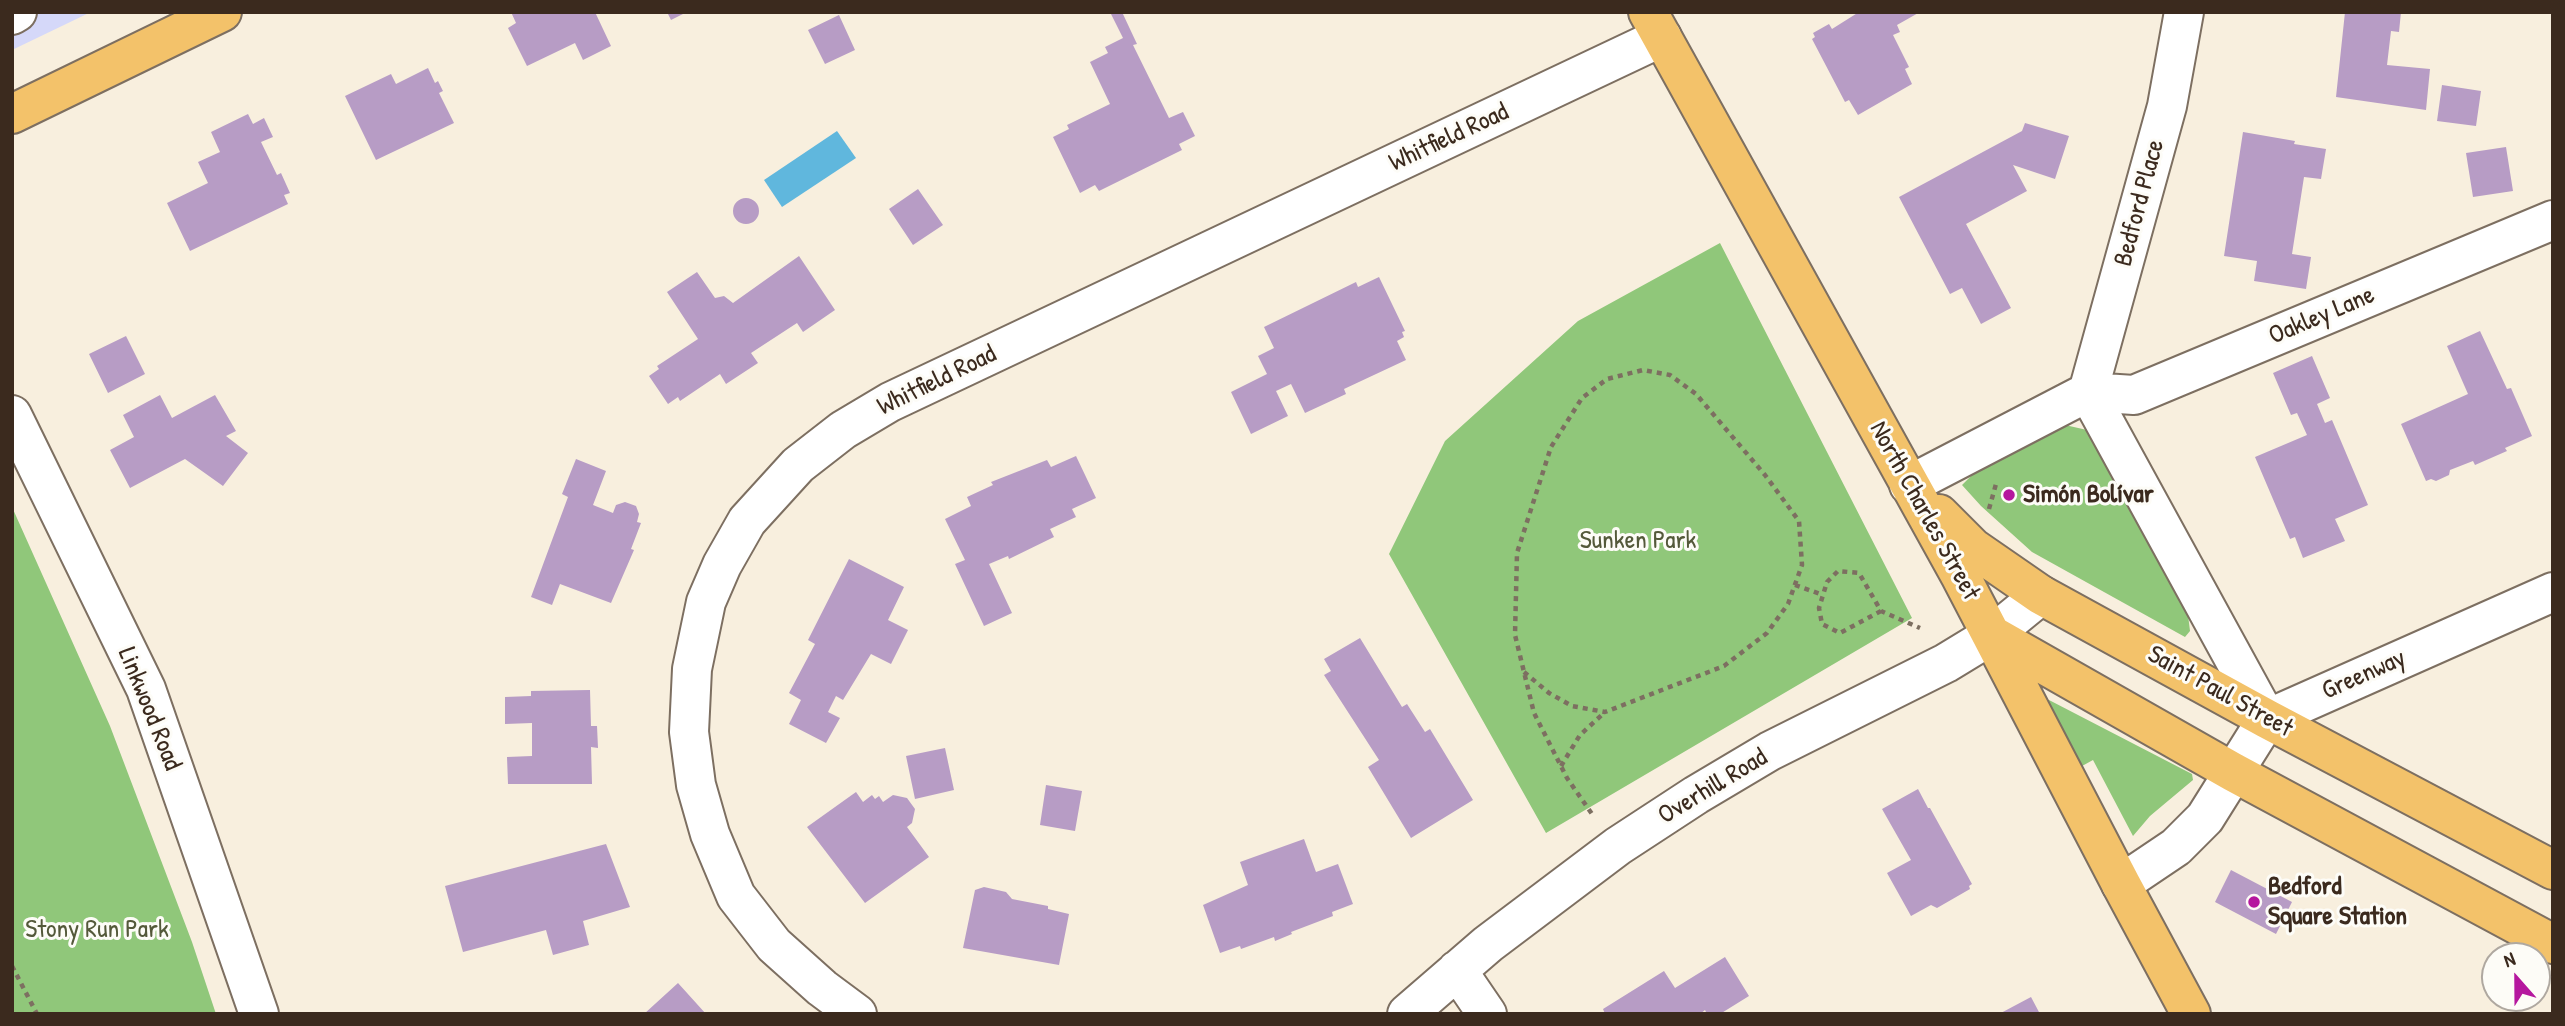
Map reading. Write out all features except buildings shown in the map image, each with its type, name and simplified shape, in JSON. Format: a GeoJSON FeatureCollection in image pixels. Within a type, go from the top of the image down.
{"type":"FeatureCollection","features":[{"type":"Feature","properties":{"kind":"main road"},"geometry":{"type":"LineString","coordinates":[[12,114],[222,12]]}},
{"type":"Feature","properties":{"kind":"main road","name":"North Charles Street"},"geometry":{"type":"LineString","coordinates":[[1655,25],[1992,635],[2191,1014]]}},
{"type":"Feature","properties":{"kind":"main road","name":"Saint Paul Street"},"geometry":{"type":"LineString","coordinates":[[1909,485],[1973,548],[2041,595],[2267,719],[2553,870]]}},
{"type":"Feature","properties":{"kind":"main road"},"geometry":{"type":"LineString","coordinates":[[1992,635],[2233,772],[2553,944]]}},
{"type":"Feature","properties":{"kind":"street","name":"Bedford Place"},"geometry":{"type":"LineString","coordinates":[[2088,392],[2167,106],[2184,12]]}},
{"type":"Feature","properties":{"kind":"street","name":"Whitfield Road"},"geometry":{"type":"LineString","coordinates":[[857,1014],[774,946],[736,895],[710,834],[696,785],[689,732],[692,669],[706,602],[747,521],[798,465],[843,430],[890,402],[1655,25]]}},
{"type":"Feature","properties":{"kind":"street","name":"Oakley Lane"},"geometry":{"type":"LineString","coordinates":[[2088,392],[2134,396],[2553,220]]}},
{"type":"Feature","properties":{"kind":"street"},"geometry":{"type":"LineString","coordinates":[[1909,485],[2088,392],[2267,719],[2205,818],[2176,847],[2121,884]]}},
{"type":"Feature","properties":{"kind":"street","name":"Linkwood Road"},"geometry":{"type":"LineString","coordinates":[[12,415],[146,689],[259,1014]]}},
{"type":"Feature","properties":{"kind":"street","name":"Greenway"},"geometry":{"type":"LineString","coordinates":[[2267,719],[2553,592]]}},
{"type":"Feature","properties":{"kind":"street","name":"Overhill Road"},"geometry":{"type":"LineString","coordinates":[[1407,1014],[1554,892],[1618,846],[1770,751],[1947,663],[1992,635],[2041,595]]}},
{"type":"Feature","properties":{"kind":"street"},"geometry":{"type":"LineString","coordinates":[[1457,971],[1487,1014]]}},
{"type":"Feature","properties":{"kind":"path"},"geometry":{"type":"LineString","coordinates":[[1561,766],[1580,735],[1605,712],[1724,666],[1767,633],[1788,604],[1802,565],[1799,521],[1765,475],[1696,394],[1670,375],[1643,370],[1607,379],[1582,398],[1551,447],[1517,553],[1515,635],[1534,713],[1561,766],[1592,814]]}},
{"type":"Feature","properties":{"kind":"path"},"geometry":{"type":"LineString","coordinates":[[1986,519],[2000,477]]}},
{"type":"Feature","properties":{"kind":"path"},"geometry":{"type":"LineString","coordinates":[[1881,611],[1840,633],[1822,624],[1819,608],[1827,582],[1838,571],[1859,573],[1881,611],[1920,628]]}},
{"type":"Feature","properties":{"kind":"path"},"geometry":{"type":"LineString","coordinates":[[1795,585],[1823,595]]}},
{"type":"Feature","properties":{"kind":"path"},"geometry":{"type":"LineString","coordinates":[[1524,672],[1549,693],[1572,706],[1605,712]]}},
{"type":"Feature","properties":{"kind":"path"},"geometry":{"type":"LineString","coordinates":[[12,966],[37,1014]]}},
{"type":"Feature","properties":{"kind":"shaded area"},"geometry":{"type":"Polygon","coordinates":[[[12,12],[91,12],[12,50],[12,12]]]}},
{"type":"Feature","properties":{"kind":"green space","name":"Sunken Park"},"geometry":{"type":"Polygon","coordinates":[[[1720,243],[1912,618],[1546,833],[1389,554],[1445,441],[1578,321],[1720,243]]]}},
{"type":"Feature","properties":{"kind":"green space"},"geometry":{"type":"Polygon","coordinates":[[[2065,425],[2087,430],[2188,615],[2190,631],[2185,637],[2032,552],[1962,485],[1973,474],[2065,425]]]}},
{"type":"Feature","properties":{"kind":"green space","name":"Stony Run Park"},"geometry":{"type":"Polygon","coordinates":[[[12,507],[110,726],[192,942],[216,1014],[12,1014],[12,507]]]}},
{"type":"Feature","properties":{"kind":"green space"},"geometry":{"type":"Polygon","coordinates":[[[2049,700],[2192,774],[2193,780],[2150,816],[2133,836],[2093,760],[2073,771],[2048,728],[2049,700]]]}},
{"type":"Feature","properties":{"kind":"water"},"geometry":{"type":"Polygon","coordinates":[[[837,131],[856,158],[782,207],[764,180],[837,131]]]}},
{"type":"Feature","properties":{"kind":"place","name":"Simón Bolívar"},"geometry":{"type":"Point","coordinates":[2009,495]}},
{"type":"Feature","properties":{"kind":"place","name":"Bedford Square Station"},"geometry":{"type":"Point","coordinates":[2254,902]}}]}
